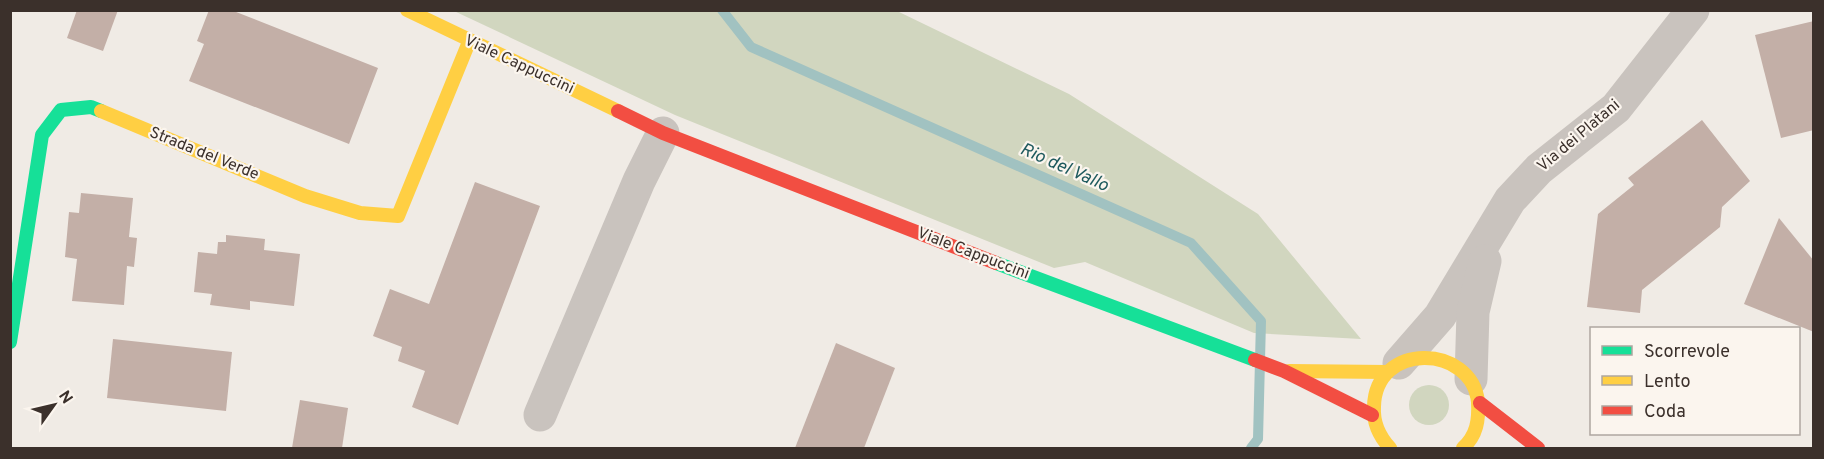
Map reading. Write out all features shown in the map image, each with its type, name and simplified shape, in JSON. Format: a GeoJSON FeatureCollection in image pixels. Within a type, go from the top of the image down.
{"type":"FeatureCollection","features":[{"type":"Feature","properties":{"kind":"main road","name":"Viale Cappuccini"},"geometry":{"type":"LineString","coordinates":[[407,10],[469,42],[663,133],[1284,371],[1327,395],[1372,415]]}},
{"type":"Feature","properties":{"kind":"main road","name":"Strada del Verde"},"geometry":{"type":"LineString","coordinates":[[10,342],[42,135],[61,110],[91,107],[305,196],[360,213],[398,216],[469,42]]}},
{"type":"Feature","properties":{"kind":"main road","name":"Viale Cappuccini"},"geometry":{"type":"LineString","coordinates":[[1284,371],[1330,372],[1393,367],[1425,355],[1451,361],[1476,391]]}},
{"type":"Feature","properties":{"kind":"main road"},"geometry":{"type":"LineString","coordinates":[[1383,446],[1372,415],[1375,392],[1393,367]]}},
{"type":"Feature","properties":{"kind":"main road"},"geometry":{"type":"LineString","coordinates":[[1463,448],[1478,426],[1476,391]]}},
{"type":"Feature","properties":{"kind":"main road"},"geometry":{"type":"LineString","coordinates":[[1476,391],[1538,448]]}},
{"type":"Feature","properties":{"kind":"street","name":"Via dei Platani"},"geometry":{"type":"LineString","coordinates":[[1393,367],[1440,316],[1491,236],[1510,200],[1539,169],[1616,108],[1693,10]]}},
{"type":"Feature","properties":{"kind":"street"},"geometry":{"type":"LineString","coordinates":[[540,415],[639,181],[663,133]]}},
{"type":"Feature","properties":{"kind":"street","name":"Via dei Platani"},"geometry":{"type":"LineString","coordinates":[[1476,391],[1473,312],[1491,236]]}},
{"type":"Feature","properties":{"kind":"green space"},"geometry":{"type":"Polygon","coordinates":[[[454,11],[897,11],[1069,94],[1258,214],[1361,339],[1254,333],[1085,262],[1054,268],[675,115],[454,11]]]}},
{"type":"Feature","properties":{"kind":"green space"},"geometry":{"type":"Polygon","coordinates":[[[1429,385],[1443,391],[1449,405],[1443,419],[1429,425],[1415,419],[1409,405],[1415,391],[1429,385]]]}},
{"type":"Feature","properties":{"kind":"building"},"geometry":{"type":"Polygon","coordinates":[[[77,10],[118,10],[103,51],[67,38],[77,10]]]}},
{"type":"Feature","properties":{"kind":"building"},"geometry":{"type":"Polygon","coordinates":[[[209,10],[231,10],[378,68],[349,144],[189,81],[204,44],[197,41],[209,10]]]}},
{"type":"Feature","properties":{"kind":"building"},"geometry":{"type":"Polygon","coordinates":[[[1814,21],[1814,130],[1781,138],[1755,35],[1814,21]]]}},
{"type":"Feature","properties":{"kind":"building"},"geometry":{"type":"Polygon","coordinates":[[[1702,120],[1750,181],[1722,207],[1720,227],[1642,290],[1640,313],[1587,307],[1598,214],[1634,185],[1628,178],[1702,120]]]}},
{"type":"Feature","properties":{"kind":"building"},"geometry":{"type":"Polygon","coordinates":[[[475,182],[540,206],[458,425],[412,407],[425,371],[398,361],[402,347],[373,336],[390,289],[429,304],[475,182]]]}},
{"type":"Feature","properties":{"kind":"building"},"geometry":{"type":"Polygon","coordinates":[[[81,193],[133,198],[129,237],[137,238],[134,267],[127,266],[124,305],[72,301],[77,259],[65,257],[69,212],[79,213],[81,193]]]}},
{"type":"Feature","properties":{"kind":"building"},"geometry":{"type":"Polygon","coordinates":[[[1779,218],[1814,261],[1814,332],[1744,304],[1779,218]]]}},
{"type":"Feature","properties":{"kind":"building"},"geometry":{"type":"Polygon","coordinates":[[[226,235],[265,239],[264,250],[300,254],[294,306],[250,301],[250,310],[210,305],[212,294],[194,292],[198,252],[217,254],[218,242],[226,242],[226,235]]]}},
{"type":"Feature","properties":{"kind":"building"},"geometry":{"type":"Polygon","coordinates":[[[113,339],[232,352],[226,411],[107,398],[113,339]]]}},
{"type":"Feature","properties":{"kind":"building"},"geometry":{"type":"Polygon","coordinates":[[[836,343],[895,368],[864,448],[795,448],[836,343]]]}},
{"type":"Feature","properties":{"kind":"building"},"geometry":{"type":"Polygon","coordinates":[[[300,400],[348,408],[342,448],[292,448],[300,400]]]}},
{"type":"Feature","properties":{"kind":"waterway","name":"Rio del Vallo"},"geometry":{"type":"LineString","coordinates":[[722,10],[751,47],[1191,243],[1261,321],[1258,439],[1251,448]]}},
{"type":"Feature","properties":{"kind":"traffic: fast"},"geometry":{"type":"LineString","coordinates":[[10,342],[42,135],[61,110],[91,107],[101,111]]}},
{"type":"Feature","properties":{"kind":"traffic: fast"},"geometry":{"type":"LineString","coordinates":[[996,263],[1255,360]]}},
{"type":"Feature","properties":{"kind":"traffic: slow"},"geometry":{"type":"LineString","coordinates":[[407,10],[618,111]]}},
{"type":"Feature","properties":{"kind":"traffic: slow"},"geometry":{"type":"LineString","coordinates":[[101,111],[305,196],[360,213],[398,216],[469,42]]}},
{"type":"Feature","properties":{"kind":"traffic: slow"},"geometry":{"type":"LineString","coordinates":[[1390,448],[1376,424],[1374,407],[1379,385],[1390,370],[1406,361],[1424,358],[1443,361],[1459,369],[1472,383],[1478,402],[1478,415],[1474,432],[1463,448]]}},
{"type":"Feature","properties":{"kind":"traffic: slow"},"geometry":{"type":"LineString","coordinates":[[1289,371],[1387,372]]}},
{"type":"Feature","properties":{"kind":"traffic: jam"},"geometry":{"type":"LineString","coordinates":[[618,111],[663,133],[996,263]]}},
{"type":"Feature","properties":{"kind":"traffic: jam"},"geometry":{"type":"LineString","coordinates":[[1255,360],[1284,371],[1372,415]]}},
{"type":"Feature","properties":{"kind":"traffic: jam"},"geometry":{"type":"LineString","coordinates":[[1480,403],[1538,448]]}}]}
